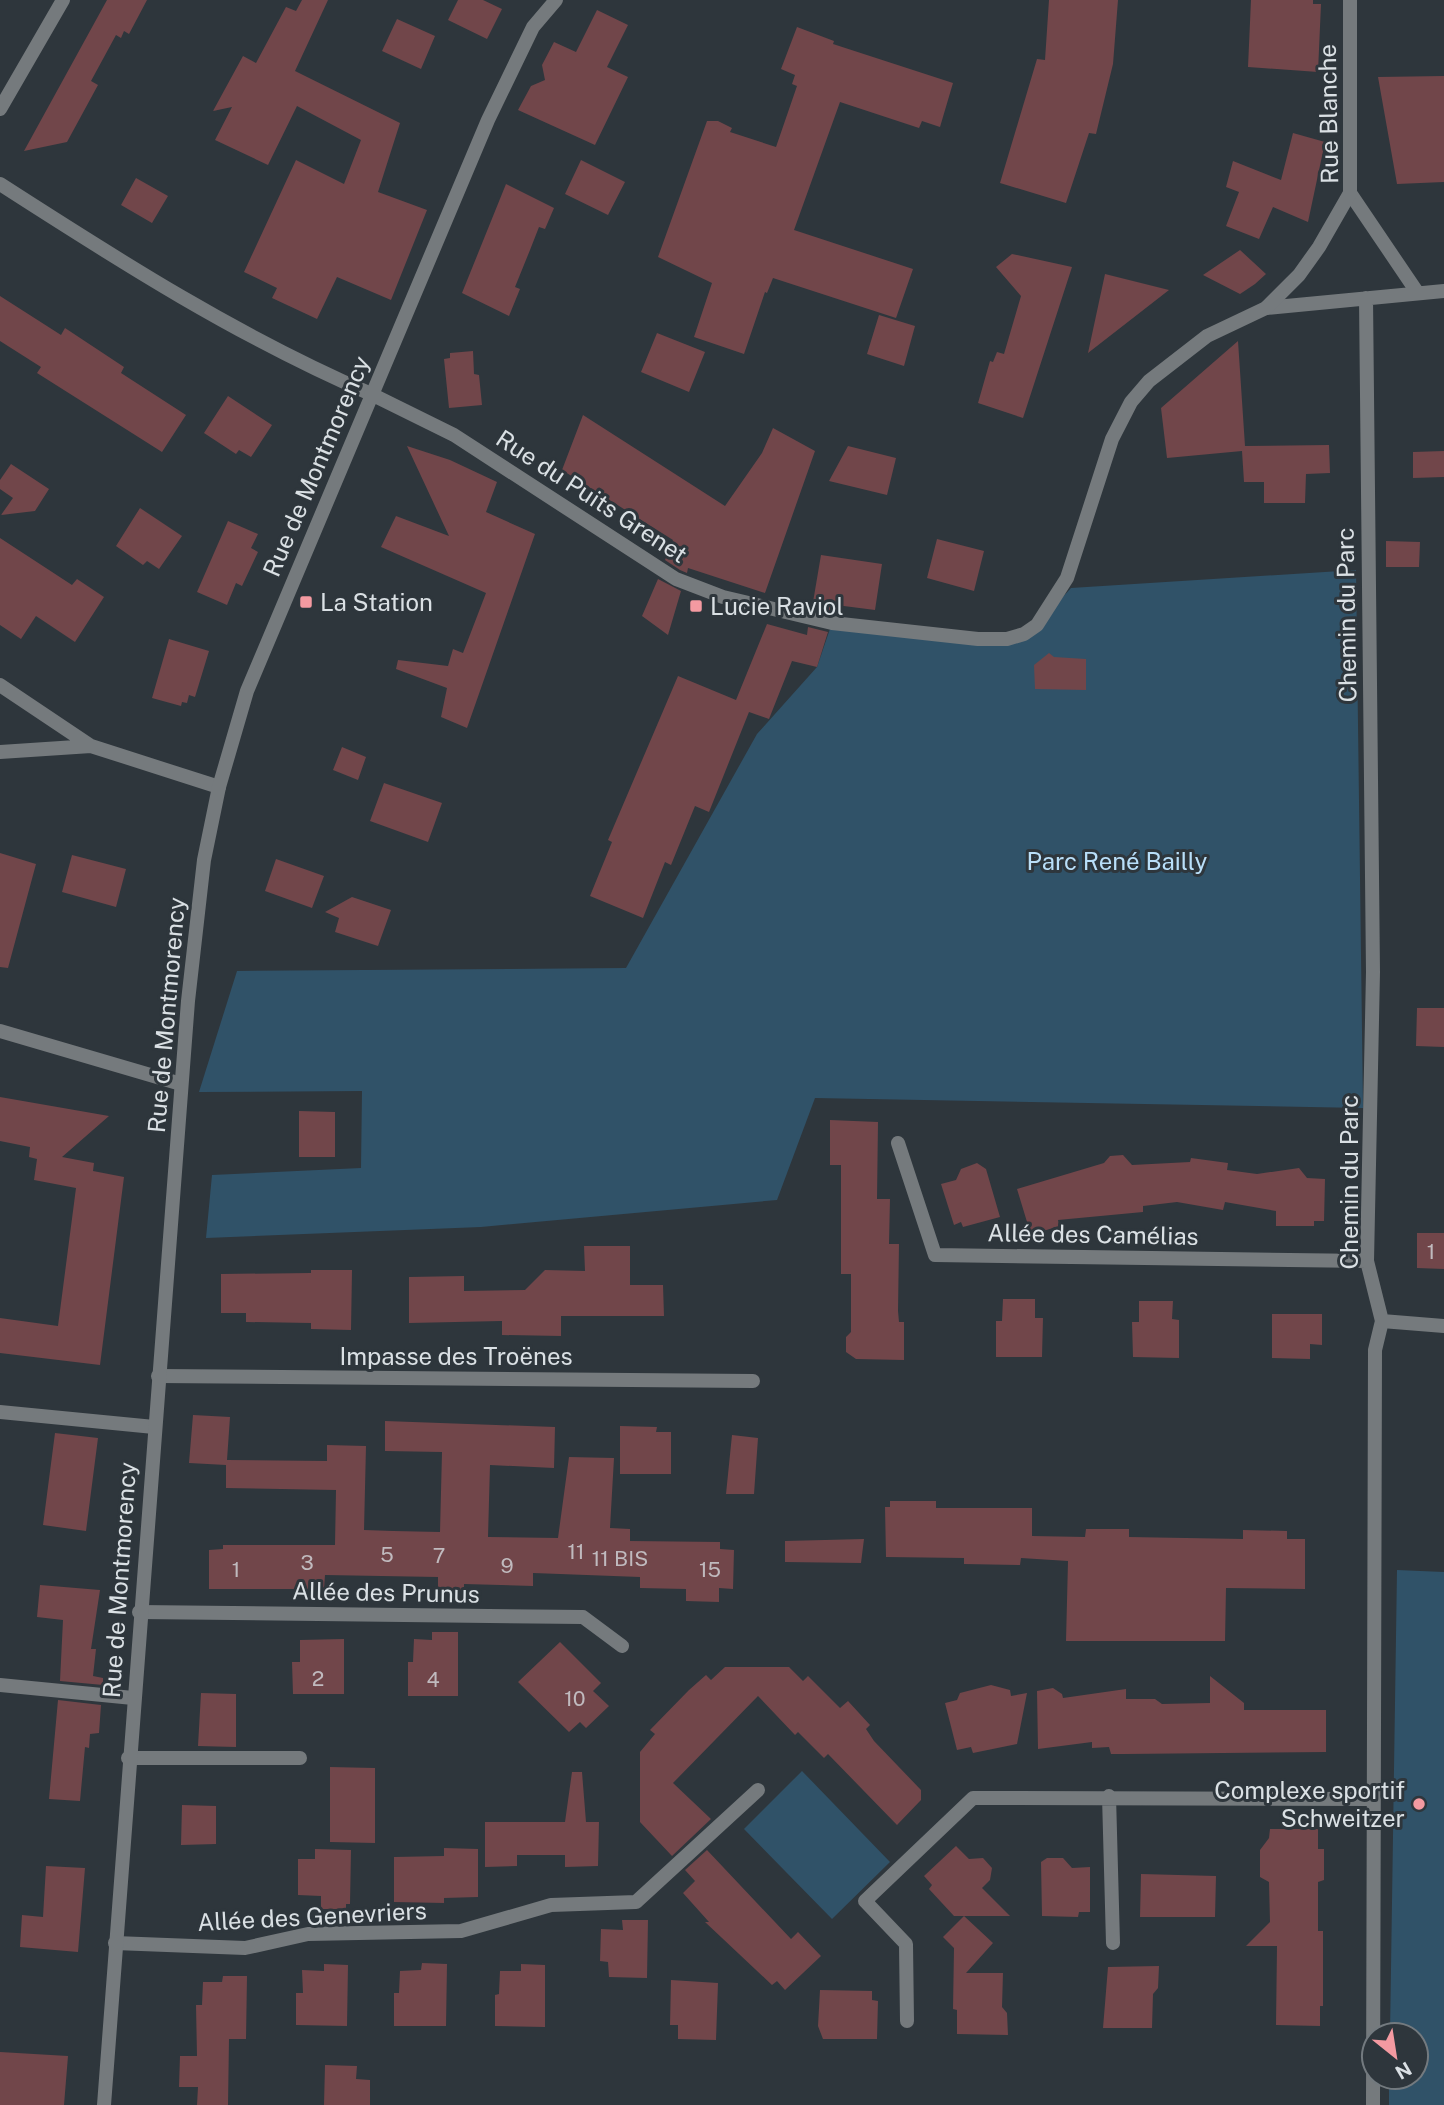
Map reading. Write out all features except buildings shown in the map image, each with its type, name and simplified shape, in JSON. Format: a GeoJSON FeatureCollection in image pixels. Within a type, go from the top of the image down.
{"type":"FeatureCollection","features":[{"type":"Feature","properties":{"kind":"street"},"geometry":{"type":"LineString","coordinates":[[0,109],[64,0]]}},
{"type":"Feature","properties":{"kind":"street","name":"Rue de Montmorency"},"geometry":{"type":"LineString","coordinates":[[104,2105],[139,1612],[181,1084],[204,860],[219,787],[247,691],[371,394],[494,108],[533,27],[556,0]]}},
{"type":"Feature","properties":{"kind":"street","name":"Rue Blanche"},"geometry":{"type":"LineString","coordinates":[[1350,0],[1350,193],[1417,292]]}},
{"type":"Feature","properties":{"kind":"street","name":"Rue du Puits Grenet"},"geometry":{"type":"LineString","coordinates":[[0,184],[161,288],[309,365],[454,435],[665,572],[711,593],[832,623],[1007,639],[1024,634],[1037,625],[1067,578],[1112,439],[1131,402],[1149,381],[1207,336],[1266,308],[1444,291]]}},
{"type":"Feature","properties":{"kind":"street"},"geometry":{"type":"LineString","coordinates":[[1266,308],[1299,275],[1319,247],[1350,193]]}},
{"type":"Feature","properties":{"kind":"street","name":"Chemin du Parc"},"geometry":{"type":"LineString","coordinates":[[1366,298],[1373,972],[1367,1261],[1382,1321],[1375,1350],[1373,2105]]}},
{"type":"Feature","properties":{"kind":"street"},"geometry":{"type":"LineString","coordinates":[[0,685],[91,746],[219,787]]}},
{"type":"Feature","properties":{"kind":"street"},"geometry":{"type":"LineString","coordinates":[[0,752],[91,746]]}},
{"type":"Feature","properties":{"kind":"street"},"geometry":{"type":"LineString","coordinates":[[0,1031],[181,1084]]}},
{"type":"Feature","properties":{"kind":"street","name":"Allée des Camélias"},"geometry":{"type":"LineString","coordinates":[[898,1143],[935,1255],[1367,1261]]}},
{"type":"Feature","properties":{"kind":"street"},"geometry":{"type":"LineString","coordinates":[[1382,1321],[1444,1326]]}},
{"type":"Feature","properties":{"kind":"street","name":"Impasse des Troënes"},"geometry":{"type":"LineString","coordinates":[[158,1376],[753,1381]]}},
{"type":"Feature","properties":{"kind":"street"},"geometry":{"type":"LineString","coordinates":[[0,1412],[154,1427]]}},
{"type":"Feature","properties":{"kind":"street","name":"Allée des Prunus"},"geometry":{"type":"LineString","coordinates":[[139,1612],[583,1617],[622,1646]]}},
{"type":"Feature","properties":{"kind":"street"},"geometry":{"type":"LineString","coordinates":[[0,1685],[133,1698]]}},
{"type":"Feature","properties":{"kind":"street"},"geometry":{"type":"LineString","coordinates":[[128,1758],[300,1758]]}},
{"type":"Feature","properties":{"kind":"street","name":"Allée des Genevriers"},"geometry":{"type":"LineString","coordinates":[[115,1943],[244,1948],[308,1934],[461,1931],[551,1905],[636,1902],[758,1790]]}},
{"type":"Feature","properties":{"kind":"street"},"geometry":{"type":"LineString","coordinates":[[907,2021],[906,1944],[865,1901],[973,1798],[1109,1796],[1372,1799]]}},
{"type":"Feature","properties":{"kind":"street"},"geometry":{"type":"LineString","coordinates":[[1109,1796],[1113,1943]]}},
{"type":"Feature","properties":{"kind":"green space","name":"Parc René Bailly"},"geometry":{"type":"Polygon","coordinates":[[[1356,570],[1363,1108],[815,1098],[777,1200],[481,1227],[206,1238],[212,1175],[361,1168],[362,1091],[199,1092],[237,971],[626,968],[757,734],[817,667],[832,623],[985,642],[1037,625],[1071,588],[1356,570]]]}},
{"type":"Feature","properties":{"kind":"green space","name":"Complexe sportif Schweitzer"},"geometry":{"type":"Polygon","coordinates":[[[1397,1570],[1444,1572],[1444,2105],[1389,2105],[1389,2091],[1430,2091],[1430,2021],[1390,2021],[1397,1570]]]}},
{"type":"Feature","properties":{"kind":"green space"},"geometry":{"type":"Polygon","coordinates":[[[802,1771],[890,1862],[832,1919],[744,1829],[802,1771]]]}},
{"type":"Feature","properties":{"kind":"place","name":"La Station"},"geometry":{"type":"Point","coordinates":[306,602]}},
{"type":"Feature","properties":{"kind":"place","name":"Lucie Raviol"},"geometry":{"type":"Point","coordinates":[696,606]}},
{"type":"Feature","properties":{"kind":"place","name":"Complexe sportif Schweitzer"},"geometry":{"type":"Point","coordinates":[1419,1804]}}]}
